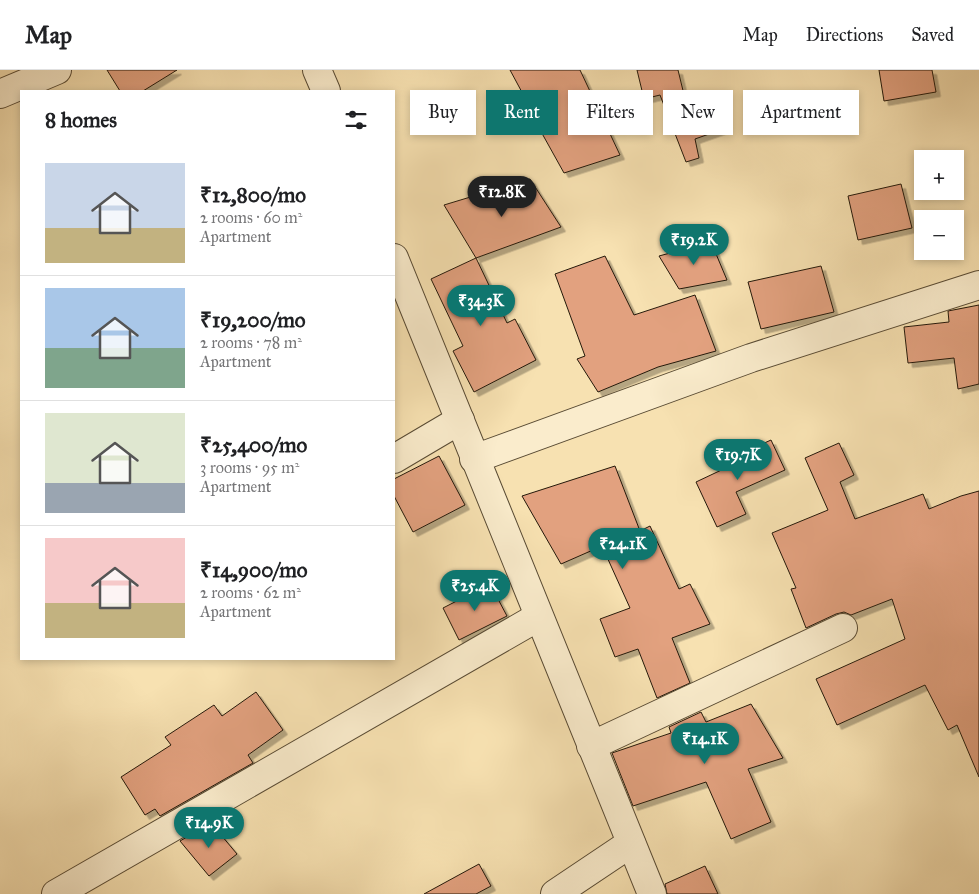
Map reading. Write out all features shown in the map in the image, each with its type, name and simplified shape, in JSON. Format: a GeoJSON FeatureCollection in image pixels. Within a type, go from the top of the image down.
{"type":"FeatureCollection","features":[{"type":"Feature","properties":{"kind":"street"},"geometry":{"type":"LineString","coordinates":[[0,94],[58,70]]}},
{"type":"Feature","properties":{"kind":"street"},"geometry":{"type":"LineString","coordinates":[[317,70],[326,90]]}},
{"type":"Feature","properties":{"kind":"street"},"geometry":{"type":"LineString","coordinates":[[395,260],[538,618],[652,894]]}},
{"type":"Feature","properties":{"kind":"street"},"geometry":{"type":"LineString","coordinates":[[474,459],[750,358],[979,285]]}},
{"type":"Feature","properties":{"kind":"street"},"geometry":{"type":"LineString","coordinates":[[395,458],[460,420]]}},
{"type":"Feature","properties":{"kind":"street"},"geometry":{"type":"LineString","coordinates":[[56,894],[538,618]]}},
{"type":"Feature","properties":{"kind":"street"},"geometry":{"type":"LineString","coordinates":[[591,746],[843,628]]}},
{"type":"Feature","properties":{"kind":"street"},"geometry":{"type":"LineString","coordinates":[[555,894],[631,843]]}},
{"type":"Feature","properties":{"kind":"building"},"geometry":{"type":"Polygon","coordinates":[[[107,70],[177,70],[145,90],[119,90],[107,70]]]}},
{"type":"Feature","properties":{"kind":"building"},"geometry":{"type":"Polygon","coordinates":[[[510,70],[580,70],[589,90],[568,90],[568,135],[611,135],[620,155],[564,173],[543,135],[558,135],[558,90],[521,90],[510,70]]]}},
{"type":"Feature","properties":{"kind":"building"},"geometry":{"type":"Polygon","coordinates":[[[637,70],[678,70],[683,90],[663,90],[663,103],[660,95],[653,97],[653,90],[642,90],[637,70]]]}},
{"type":"Feature","properties":{"kind":"building"},"geometry":{"type":"Polygon","coordinates":[[[879,70],[932,70],[936,92],[884,101],[879,70]]]}},
{"type":"Feature","properties":{"kind":"building"},"geometry":{"type":"Polygon","coordinates":[[[676,135],[706,135],[695,139],[699,158],[686,162],[676,135]]]}},
{"type":"Feature","properties":{"kind":"building"},"geometry":{"type":"Polygon","coordinates":[[[530,179],[561,227],[476,258],[444,205],[530,179]]]}},
{"type":"Feature","properties":{"kind":"building"},"geometry":{"type":"Polygon","coordinates":[[[901,184],[912,228],[858,240],[848,196],[901,184]]]}},
{"type":"Feature","properties":{"kind":"building"},"geometry":{"type":"Polygon","coordinates":[[[711,242],[727,280],[679,289],[659,256],[711,242]]]}},
{"type":"Feature","properties":{"kind":"building"},"geometry":{"type":"Polygon","coordinates":[[[605,256],[634,315],[695,295],[716,351],[658,367],[598,392],[577,359],[585,356],[555,274],[605,256]]]}},
{"type":"Feature","properties":{"kind":"building"},"geometry":{"type":"Polygon","coordinates":[[[476,258],[507,323],[515,319],[536,360],[474,392],[453,351],[463,346],[431,279],[476,258]]]}},
{"type":"Feature","properties":{"kind":"building"},"geometry":{"type":"Polygon","coordinates":[[[821,266],[834,312],[761,329],[748,282],[821,266]]]}},
{"type":"Feature","properties":{"kind":"building"},"geometry":{"type":"Polygon","coordinates":[[[979,305],[979,384],[958,389],[954,358],[908,363],[904,327],[949,322],[948,311],[979,305]]]}},
{"type":"Feature","properties":{"kind":"building"},"geometry":{"type":"Polygon","coordinates":[[[771,440],[785,470],[736,492],[746,514],[717,527],[696,482],[732,465],[729,459],[771,440]]]}},
{"type":"Feature","properties":{"kind":"building"},"geometry":{"type":"Polygon","coordinates":[[[839,443],[854,475],[840,482],[855,519],[923,494],[929,509],[979,491],[979,777],[957,725],[948,730],[925,685],[837,725],[816,679],[905,639],[892,599],[851,615],[844,612],[836,614],[806,628],[791,589],[796,588],[772,533],[828,510],[805,458],[839,443]]]}},
{"type":"Feature","properties":{"kind":"building"},"geometry":{"type":"Polygon","coordinates":[[[439,456],[465,505],[413,532],[395,498],[395,478],[439,456]]]}},
{"type":"Feature","properties":{"kind":"building"},"geometry":{"type":"Polygon","coordinates":[[[615,466],[640,531],[650,526],[679,589],[690,584],[710,624],[672,638],[690,683],[657,698],[638,649],[615,657],[600,619],[630,608],[602,546],[561,564],[522,496],[615,466]]]}},
{"type":"Feature","properties":{"kind":"building"},"geometry":{"type":"Polygon","coordinates":[[[490,584],[507,616],[459,640],[443,608],[490,584]]]}},
{"type":"Feature","properties":{"kind":"building"},"geometry":{"type":"Polygon","coordinates":[[[256,692],[283,730],[248,755],[253,763],[160,816],[155,809],[145,815],[121,777],[171,745],[165,737],[214,705],[222,716],[256,692]]]}},
{"type":"Feature","properties":{"kind":"building"},"geometry":{"type":"Polygon","coordinates":[[[751,704],[783,758],[748,769],[771,822],[731,839],[706,782],[633,806],[612,753],[671,733],[669,727],[701,712],[706,722],[751,704]]]}},
{"type":"Feature","properties":{"kind":"building"},"geometry":{"type":"Polygon","coordinates":[[[211,823],[237,854],[209,876],[180,841],[211,823]]]}},
{"type":"Feature","properties":{"kind":"building"},"geometry":{"type":"Polygon","coordinates":[[[479,864],[491,886],[476,894],[424,894],[479,864]]]}},
{"type":"Feature","properties":{"kind":"building"},"geometry":{"type":"Polygon","coordinates":[[[705,866],[718,894],[667,894],[665,884],[705,866]]]}}]}
